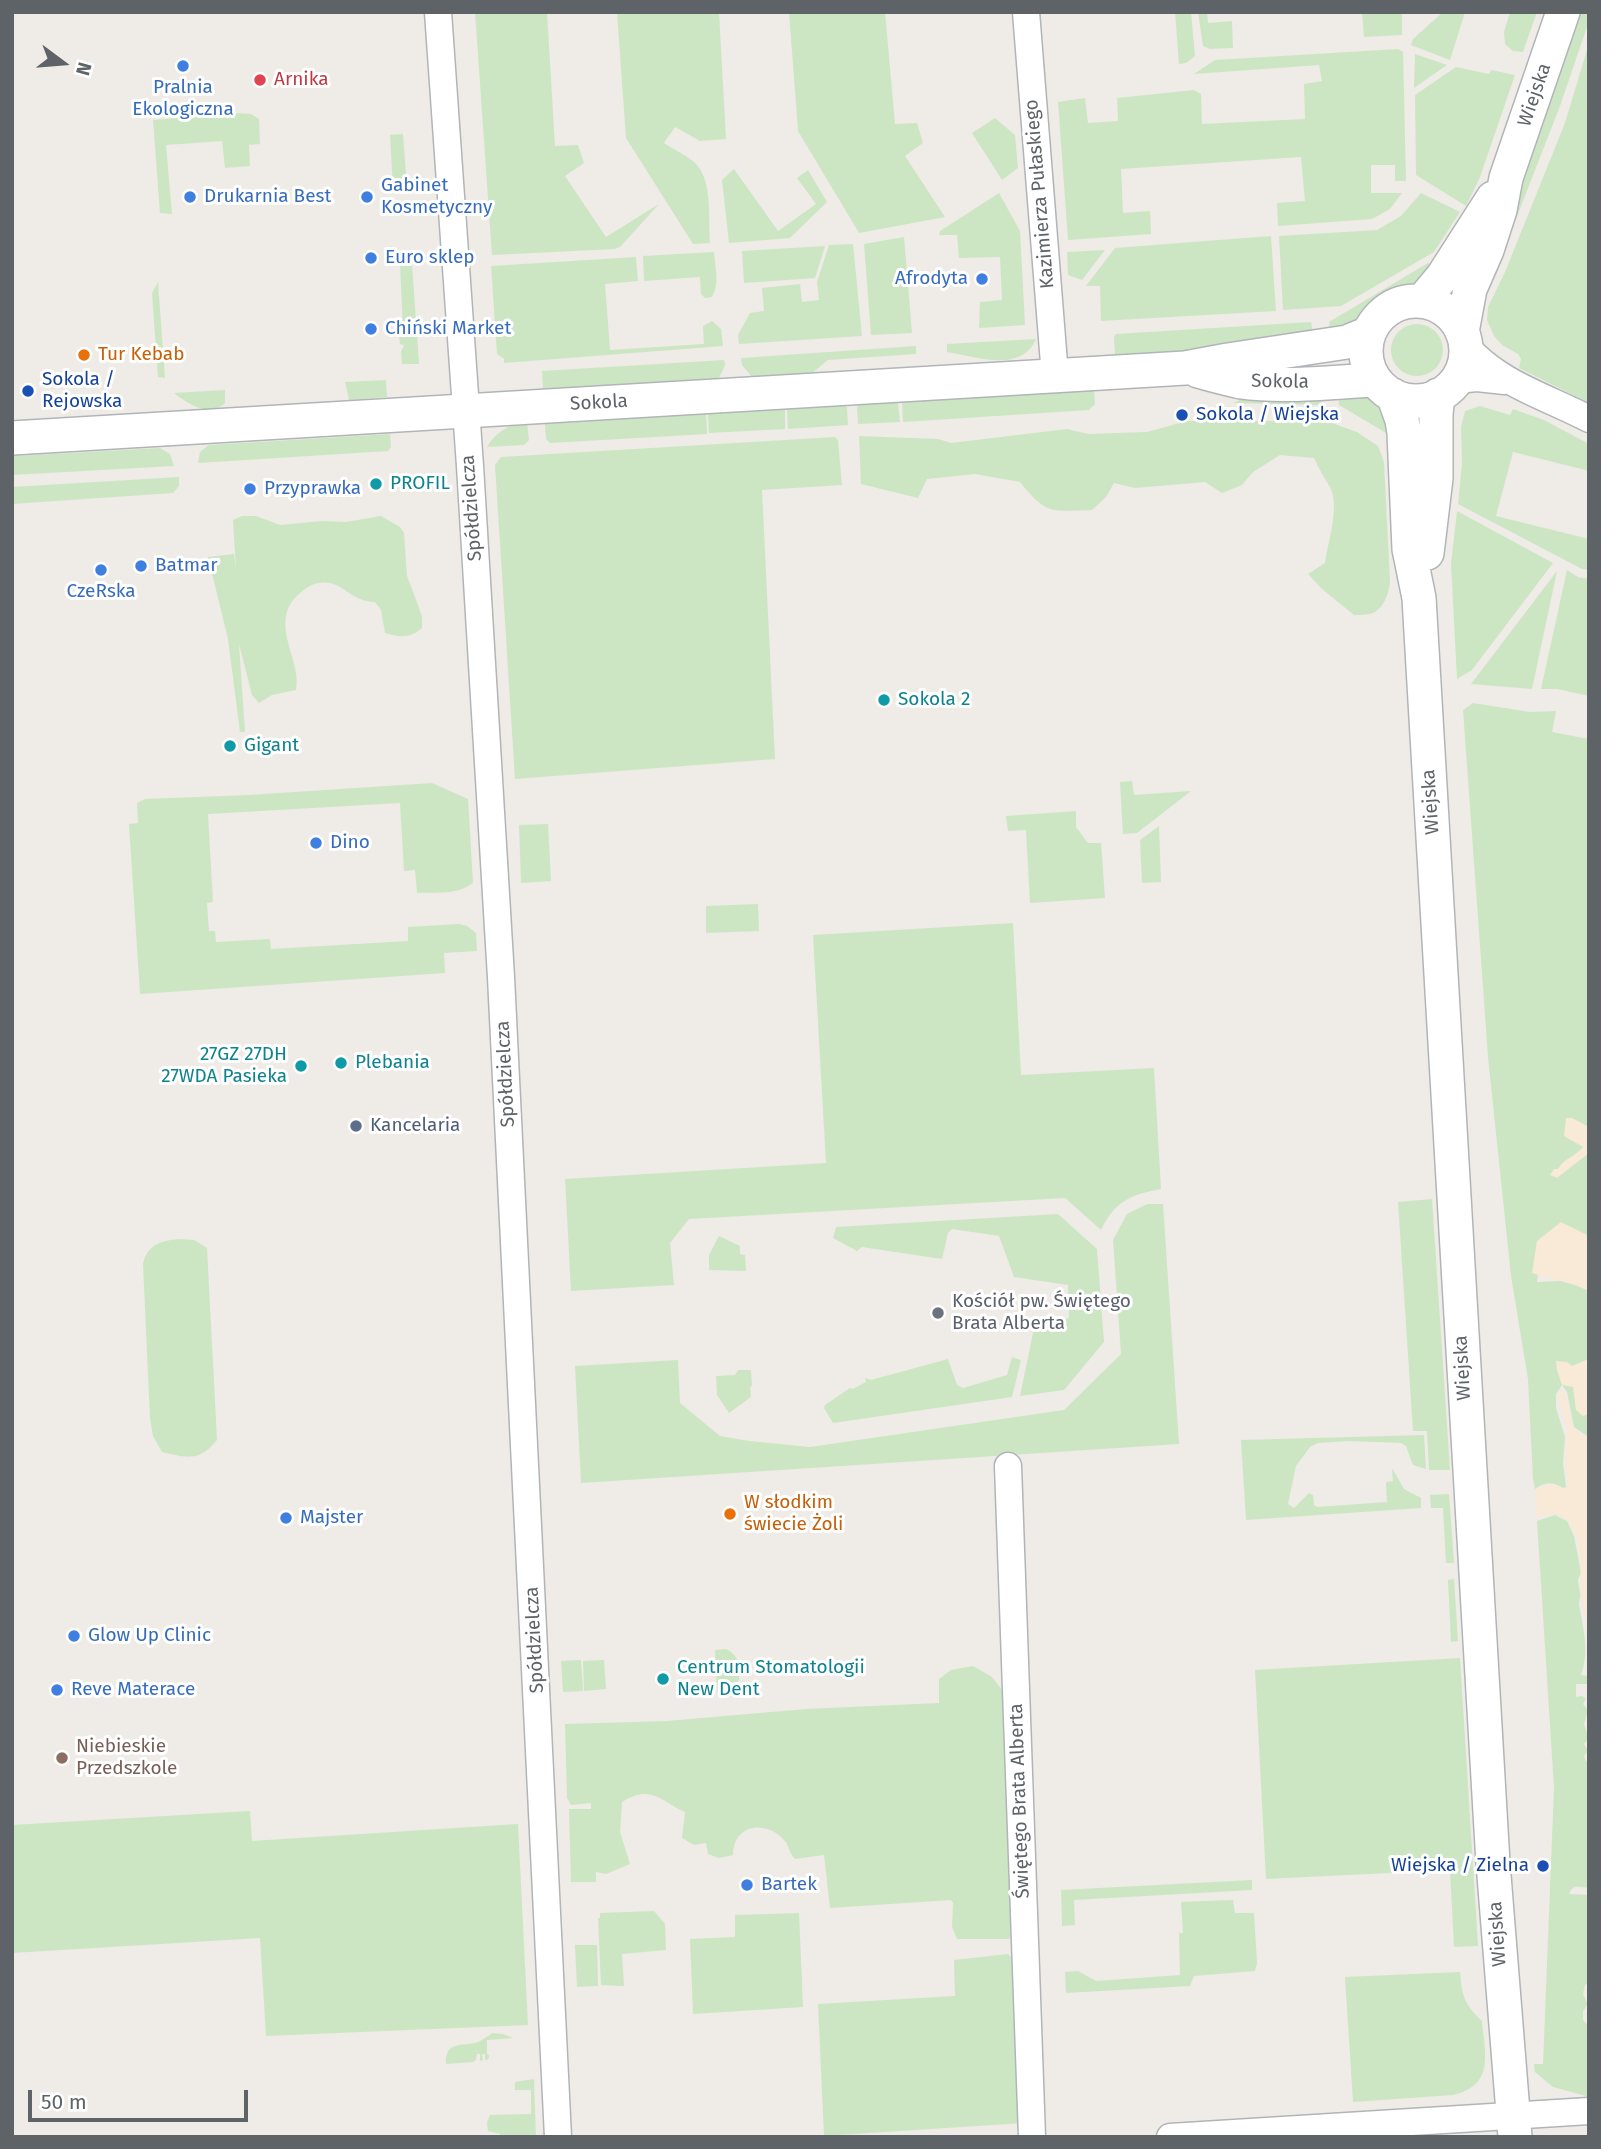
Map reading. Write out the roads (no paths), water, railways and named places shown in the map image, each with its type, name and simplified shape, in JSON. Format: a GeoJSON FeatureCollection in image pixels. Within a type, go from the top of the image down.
{"type":"FeatureCollection","features":[{"type":"Feature","properties":{"kind":"street","name":"Spółdzielcza"},"geometry":{"type":"LineString","coordinates":[[438,12],[502,977],[558,2137]]}},
{"type":"Feature","properties":{"kind":"street","name":"Kazimierza Pułaskiego"},"geometry":{"type":"LineString","coordinates":[[1026,12],[1055,376]]}},
{"type":"Feature","properties":{"kind":"street","name":"Wiejska"},"geometry":{"type":"LineString","coordinates":[[1464,338],[1465,307],[1500,210],[1506,178],[1563,12]]}},
{"type":"Feature","properties":{"kind":"street","name":"Wiejska"},"geometry":{"type":"LineString","coordinates":[[1422,301],[1443,276],[1506,178]]}},
{"type":"Feature","properties":{"kind":"street"},"geometry":{"type":"LineString","coordinates":[[1507,381],[1477,378],[1415,401],[1384,387],[1367,358],[1369,333],[1384,312],[1396,305],[1422,301],[1435,304],[1456,320],[1464,338],[1481,363],[1507,381],[1589,419]]}},
{"type":"Feature","properties":{"kind":"street","name":"Sokola"},"geometry":{"type":"LineString","coordinates":[[12,438],[1185,368],[1347,342],[1369,333]]}},
{"type":"Feature","properties":{"kind":"street"},"geometry":{"type":"LineString","coordinates":[[1447,387],[1465,358],[1464,338]]}},
{"type":"Feature","properties":{"kind":"street","name":"Sokola"},"geometry":{"type":"LineString","coordinates":[[1185,368],[1242,382],[1384,387]]}},
{"type":"Feature","properties":{"kind":"street","name":"Wiejska"},"geometry":{"type":"LineString","coordinates":[[1384,387],[1402,420],[1409,549],[1419,598],[1492,1835],[1514,2126]]}},
{"type":"Feature","properties":{"kind":"street","name":"Wiejska"},"geometry":{"type":"LineString","coordinates":[[1419,598],[1428,551],[1436,478],[1436,414],[1447,387]]}},
{"type":"Feature","properties":{"kind":"street","name":"Świętego Brata Alberta"},"geometry":{"type":"LineString","coordinates":[[1008,1466],[1032,2137]]}},
{"type":"Feature","properties":{"kind":"street"},"geometry":{"type":"LineString","coordinates":[[1171,2137],[1514,2126],[1589,2112]]}},
{"type":"Feature","properties":{"kind":"place","name":"Pralnia Ekologiczna"},"geometry":{"type":"Point","coordinates":[183,66]}},
{"type":"Feature","properties":{"kind":"place","name":"Arnika"},"geometry":{"type":"Point","coordinates":[260,80]}},
{"type":"Feature","properties":{"kind":"place","name":"Drukarnia Best"},"geometry":{"type":"Point","coordinates":[190,197]}},
{"type":"Feature","properties":{"kind":"place","name":"Gabinet Kosmetyczny"},"geometry":{"type":"Point","coordinates":[367,197]}},
{"type":"Feature","properties":{"kind":"place","name":"Euro sklep"},"geometry":{"type":"Point","coordinates":[371,258]}},
{"type":"Feature","properties":{"kind":"place","name":"Afrodyta"},"geometry":{"type":"Point","coordinates":[982,279]}},
{"type":"Feature","properties":{"kind":"place","name":"Chiński Market"},"geometry":{"type":"Point","coordinates":[371,329]}},
{"type":"Feature","properties":{"kind":"place","name":"Tur Kebab"},"geometry":{"type":"Point","coordinates":[84,355]}},
{"type":"Feature","properties":{"kind":"place","name":"Sokola / Rejowska"},"geometry":{"type":"Point","coordinates":[28,391]}},
{"type":"Feature","properties":{"kind":"place","name":"Sokola / Wiejska"},"geometry":{"type":"Point","coordinates":[1182,415]}},
{"type":"Feature","properties":{"kind":"place","name":"PROFIL"},"geometry":{"type":"Point","coordinates":[376,484]}},
{"type":"Feature","properties":{"kind":"place","name":"Przyprawka"},"geometry":{"type":"Point","coordinates":[250,489]}},
{"type":"Feature","properties":{"kind":"place","name":"Batmar"},"geometry":{"type":"Point","coordinates":[141,566]}},
{"type":"Feature","properties":{"kind":"place","name":"CzeRska"},"geometry":{"type":"Point","coordinates":[101,570]}},
{"type":"Feature","properties":{"kind":"place","name":"Sokola 2"},"geometry":{"type":"Point","coordinates":[884,700]}},
{"type":"Feature","properties":{"kind":"place","name":"Gigant"},"geometry":{"type":"Point","coordinates":[230,746]}},
{"type":"Feature","properties":{"kind":"place","name":"Dino"},"geometry":{"type":"Point","coordinates":[316,843]}},
{"type":"Feature","properties":{"kind":"place","name":"Plebania"},"geometry":{"type":"Point","coordinates":[341,1063]}},
{"type":"Feature","properties":{"kind":"place","name":"27GZ 27DH 27WDA Pasieka"},"geometry":{"type":"Point","coordinates":[301,1066]}},
{"type":"Feature","properties":{"kind":"place","name":"Kancelaria"},"geometry":{"type":"Point","coordinates":[356,1126]}},
{"type":"Feature","properties":{"kind":"place","name":"Kościół pw. Świętego Brata Alberta"},"geometry":{"type":"Point","coordinates":[938,1313]}},
{"type":"Feature","properties":{"kind":"place","name":"W słodkim świecie Żoli"},"geometry":{"type":"Point","coordinates":[730,1514]}},
{"type":"Feature","properties":{"kind":"place","name":"Majster"},"geometry":{"type":"Point","coordinates":[286,1518]}},
{"type":"Feature","properties":{"kind":"place","name":"Glow Up Clinic"},"geometry":{"type":"Point","coordinates":[74,1636]}},
{"type":"Feature","properties":{"kind":"place","name":"Centrum Stomatologii New Dent"},"geometry":{"type":"Point","coordinates":[663,1679]}},
{"type":"Feature","properties":{"kind":"place","name":"Reve Materace"},"geometry":{"type":"Point","coordinates":[57,1690]}},
{"type":"Feature","properties":{"kind":"place","name":"Niebieskie Przedszkole"},"geometry":{"type":"Point","coordinates":[62,1758]}},
{"type":"Feature","properties":{"kind":"place","name":"Wiejska / Zielna"},"geometry":{"type":"Point","coordinates":[1543,1866]}},
{"type":"Feature","properties":{"kind":"place","name":"Bartek"},"geometry":{"type":"Point","coordinates":[747,1885]}}]}
